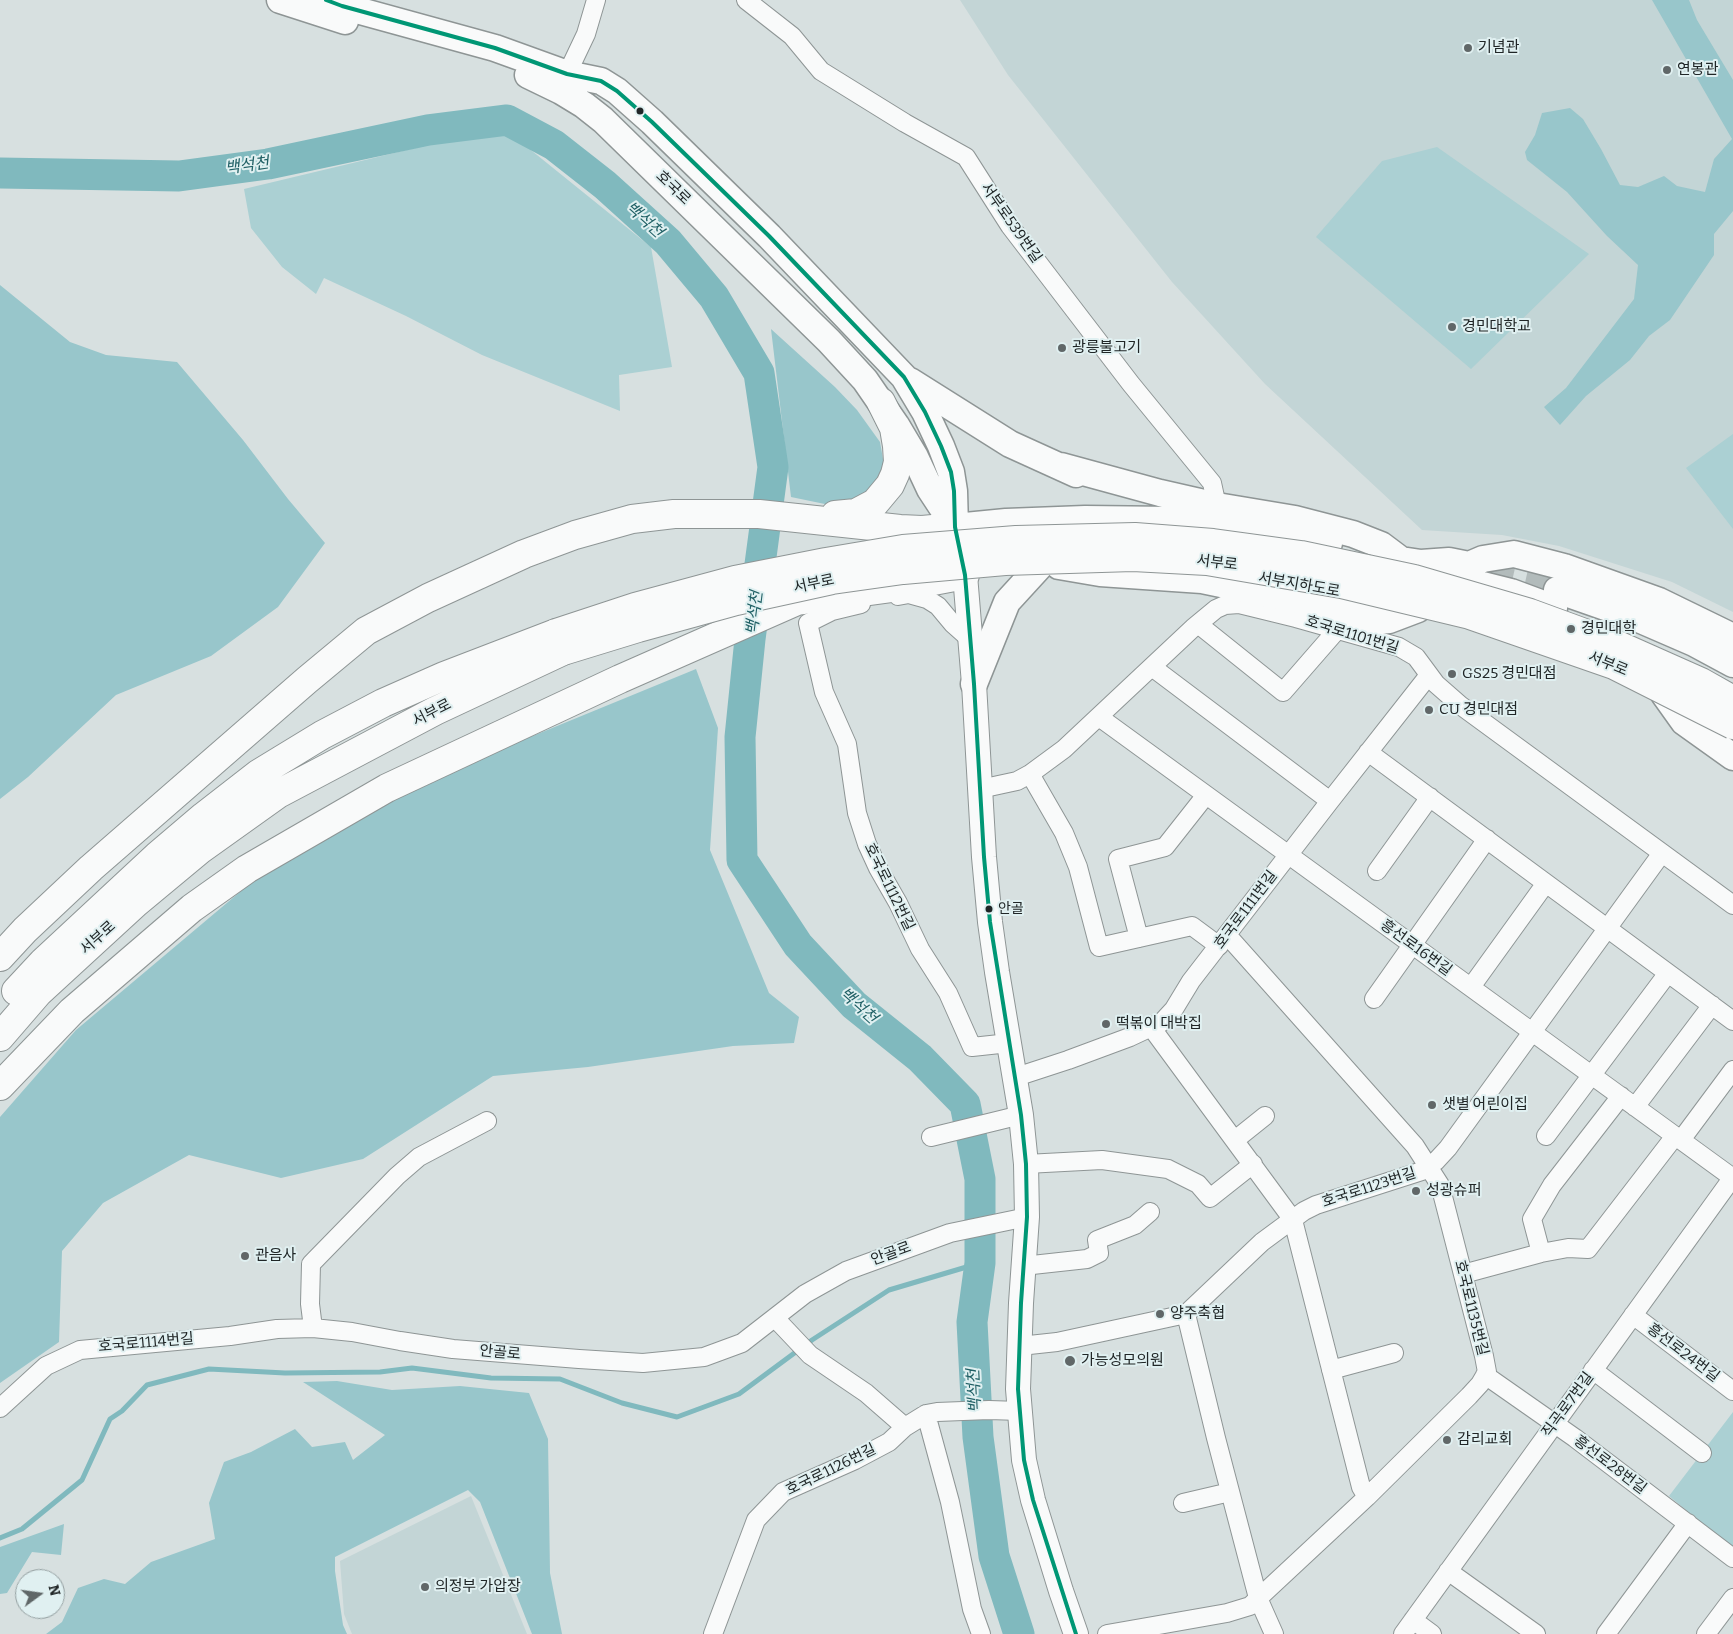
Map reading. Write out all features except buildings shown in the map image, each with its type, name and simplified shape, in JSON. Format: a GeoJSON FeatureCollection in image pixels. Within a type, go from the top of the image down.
{"type":"FeatureCollection","features":[{"type":"Feature","properties":{"kind":"highway"},"geometry":{"type":"LineString","coordinates":[[805,518],[856,513],[875,503],[890,485],[898,462],[897,446],[894,428],[881,402]]}},
{"type":"Feature","properties":{"kind":"highway"},"geometry":{"type":"LineString","coordinates":[[0,957],[25,930],[91,868],[366,631],[428,598],[524,554],[575,535],[632,519],[674,514],[759,514],[900,529],[922,530],[955,527]]}},
{"type":"Feature","properties":{"kind":"highway","name":"서부로"},"geometry":{"type":"LineString","coordinates":[[0,1037],[38,992],[136,903],[201,849],[278,794],[435,711],[559,642],[635,607],[735,580],[865,555],[974,542],[1135,537],[1213,543],[1301,555],[1414,579],[1530,612],[1620,646],[1701,682],[1733,700]]}},
{"type":"Feature","properties":{"kind":"highway","name":"서부로"},"geometry":{"type":"LineString","coordinates":[[0,1007],[43,962],[204,816],[258,774],[322,735],[384,703],[444,676],[559,642],[638,628],[736,601],[850,577],[922,568],[1005,561],[1133,557],[1207,561],[1341,584],[1470,615],[1614,665],[1733,725]]}},
{"type":"Feature","properties":{"kind":"highway"},"geometry":{"type":"LineString","coordinates":[[0,1086],[72,1011],[192,908],[247,869],[387,788],[611,683],[682,652],[803,612],[907,586],[954,586],[966,584]]}},
{"type":"Feature","properties":{"kind":"main road","name":"호국로"},"geometry":{"type":"LineString","coordinates":[[280,0],[426,48],[531,76],[584,105],[610,127],[829,341],[865,380],[915,457],[930,489],[955,527]]}},
{"type":"Feature","properties":{"kind":"main road","name":"호국로"},"geometry":{"type":"LineString","coordinates":[[326,0],[495,48],[567,74],[601,81],[617,91],[652,122],[769,236],[904,377],[924,412],[951,472],[954,491],[955,527],[966,584]]}},
{"type":"Feature","properties":{"kind":"main road"},"geometry":{"type":"LineString","coordinates":[[904,377],[1010,444],[1174,520]]}},
{"type":"Feature","properties":{"kind":"main road"},"geometry":{"type":"LineString","coordinates":[[1061,466],[1160,493],[1354,534],[1381,545],[1401,560],[1409,573],[1411,589],[1406,604],[1388,609]]}},
{"type":"Feature","properties":{"kind":"main road"},"geometry":{"type":"LineString","coordinates":[[955,527],[1006,522],[1085,519],[1174,520],[1346,546]]}},
{"type":"Feature","properties":{"kind":"main road"},"geometry":{"type":"LineString","coordinates":[[1388,609],[1418,609],[1462,572],[1483,559],[1514,554],[1564,567],[1659,601],[1733,636]]}},
{"type":"Feature","properties":{"kind":"main road"},"geometry":{"type":"LineString","coordinates":[[1401,560],[1422,563],[1449,561],[1462,572],[1632,639],[1645,650],[1664,694],[1684,722],[1733,757]]}},
{"type":"Feature","properties":{"kind":"main road"},"geometry":{"type":"LineString","coordinates":[[966,584],[1056,565],[1100,573],[1202,580],[1293,599],[1379,621],[1389,620],[1388,609]]}},
{"type":"Feature","properties":{"kind":"main road"},"geometry":{"type":"LineString","coordinates":[[974,684],[1007,602],[1056,565]]}},
{"type":"Feature","properties":{"kind":"main road"},"geometry":{"type":"LineString","coordinates":[[1557,590],[1634,617],[1694,643],[1733,664]]}},
{"type":"Feature","properties":{"kind":"street"},"geometry":{"type":"LineString","coordinates":[[567,74],[586,34],[596,0]]}},
{"type":"Feature","properties":{"kind":"street","name":"서부로539번길"},"geometry":{"type":"LineString","coordinates":[[746,0],[792,36],[821,71],[905,123],[966,157],[1010,226],[1131,384],[1212,483],[1217,506]]}},
{"type":"Feature","properties":{"kind":"street","name":"호국로"},"geometry":{"type":"LineString","coordinates":[[966,584],[990,922],[996,972],[1016,1077],[1026,1164],[1016,1220],[1023,1266],[1020,1412],[1024,1460],[1033,1500],[1076,1634]]}},
{"type":"Feature","properties":{"kind":"street"},"geometry":{"type":"LineString","coordinates":[[803,612],[832,611],[882,598],[909,594],[927,599],[938,606],[953,624],[971,640]]}},
{"type":"Feature","properties":{"kind":"street","name":"호국로1101번길"},"geometry":{"type":"LineString","coordinates":[[980,790],[1017,781],[1030,774],[1064,749],[1216,609],[1225,605],[1238,604],[1399,647],[1416,658],[1436,684],[1460,705],[1733,905]]}},
{"type":"Feature","properties":{"kind":"street","name":"호국로1112번길"},"geometry":{"type":"LineString","coordinates":[[803,612],[824,692],[847,744],[857,813],[867,844],[878,868],[898,903],[920,949],[948,993],[972,1047],[1009,1043]]}},
{"type":"Feature","properties":{"kind":"street"},"geometry":{"type":"LineString","coordinates":[[1198,624],[1283,692],[1337,630]]}},
{"type":"Feature","properties":{"kind":"street"},"geometry":{"type":"LineString","coordinates":[[1152,667],[1330,801]]}},
{"type":"Feature","properties":{"kind":"street","name":"호국로1111번길"},"geometry":{"type":"LineString","coordinates":[[1016,1077],[1130,1037],[1162,1022],[1174,1009],[1191,981],[1429,675]]}},
{"type":"Feature","properties":{"kind":"street","name":"흥선로16번길"},"geometry":{"type":"LineString","coordinates":[[1099,717],[1733,1178]]}},
{"type":"Feature","properties":{"kind":"street"},"geometry":{"type":"LineString","coordinates":[[1368,752],[1733,1021]]}},
{"type":"Feature","properties":{"kind":"street","name":"호국로1135번길"},"geometry":{"type":"LineString","coordinates":[[1030,774],[1064,833],[1081,877],[1099,947],[1192,926],[1223,940],[1408,1139],[1440,1184],[1487,1372],[1480,1384],[1469,1396],[1367,1497],[1250,1606],[1227,1613],[1107,1634]]}},
{"type":"Feature","properties":{"kind":"street"},"geometry":{"type":"LineString","coordinates":[[1140,938],[1118,859],[1165,848],[1206,795]]}},
{"type":"Feature","properties":{"kind":"street"},"geometry":{"type":"LineString","coordinates":[[1377,872],[1430,797]]}},
{"type":"Feature","properties":{"kind":"street"},"geometry":{"type":"LineString","coordinates":[[1374,999],[1487,840]]}},
{"type":"Feature","properties":{"kind":"street","name":"호국로1123번길"},"geometry":{"type":"LineString","coordinates":[[1186,1314],[1262,1242],[1316,1205],[1422,1171],[1436,1161],[1448,1148],[1662,853]]}},
{"type":"Feature","properties":{"kind":"street"},"geometry":{"type":"LineString","coordinates":[[1471,987],[1546,883]]}},
{"type":"Feature","properties":{"kind":"street"},"geometry":{"type":"LineString","coordinates":[[1546,1136],[1668,973]]}},
{"type":"Feature","properties":{"kind":"street"},"geometry":{"type":"LineString","coordinates":[[1541,1254],[1532,1219],[1552,1185],[1628,1102],[1712,1005]]}},
{"type":"Feature","properties":{"kind":"street"},"geometry":{"type":"LineString","coordinates":[[1151,1027],[1293,1220],[1361,1487],[1367,1497]]}},
{"type":"Feature","properties":{"kind":"street"},"geometry":{"type":"LineString","coordinates":[[1463,1274],[1568,1248],[1588,1249],[1733,1070]]}},
{"type":"Feature","properties":{"kind":"street"},"geometry":{"type":"LineString","coordinates":[[931,1137],[1021,1115]]}},
{"type":"Feature","properties":{"kind":"street"},"geometry":{"type":"LineString","coordinates":[[1235,1140],[1265,1116]]}},
{"type":"Feature","properties":{"kind":"street"},"geometry":{"type":"LineString","coordinates":[[312,1328],[310,1304],[311,1264],[418,1157],[487,1122]]}},
{"type":"Feature","properties":{"kind":"street"},"geometry":{"type":"LineString","coordinates":[[1026,1164],[1102,1160],[1168,1169],[1198,1184],[1210,1198],[1253,1164]]}},
{"type":"Feature","properties":{"kind":"street","name":"직곡로7번길"},"geometry":{"type":"LineString","coordinates":[[1408,1627],[1733,1178]]}},
{"type":"Feature","properties":{"kind":"street"},"geometry":{"type":"LineString","coordinates":[[1023,1266],[1087,1259],[1099,1253],[1097,1240],[1135,1225],[1150,1212]]}},
{"type":"Feature","properties":{"kind":"street","name":"안골로"},"geometry":{"type":"LineString","coordinates":[[312,1328],[352,1332],[400,1342],[453,1349],[530,1356],[643,1363],[704,1357],[742,1343],[805,1294],[846,1271],[950,1233],[1016,1220]]}},
{"type":"Feature","properties":{"kind":"street"},"geometry":{"type":"LineString","coordinates":[[1020,1346],[1056,1342],[1186,1314],[1258,1598],[1274,1634]]}},
{"type":"Feature","properties":{"kind":"street","name":"흥선로24번길"},"geometry":{"type":"LineString","coordinates":[[1633,1315],[1733,1391]]}},
{"type":"Feature","properties":{"kind":"street"},"geometry":{"type":"LineString","coordinates":[[775,1318],[810,1355],[866,1393],[905,1427]]}},
{"type":"Feature","properties":{"kind":"street","name":"호국로1114번길"},"geometry":{"type":"LineString","coordinates":[[0,1408],[46,1366],[80,1350],[230,1336],[277,1329],[312,1328]]}},
{"type":"Feature","properties":{"kind":"street"},"geometry":{"type":"LineString","coordinates":[[1331,1370],[1394,1353]]}},
{"type":"Feature","properties":{"kind":"street"},"geometry":{"type":"LineString","coordinates":[[1593,1370],[1702,1453]]}},
{"type":"Feature","properties":{"kind":"street","name":"흥선로28번길"},"geometry":{"type":"LineString","coordinates":[[1485,1375],[1554,1424],[1733,1558]]}},
{"type":"Feature","properties":{"kind":"street"},"geometry":{"type":"LineString","coordinates":[[981,1634],[972,1609],[932,1413],[988,1410],[1020,1412]]}},
{"type":"Feature","properties":{"kind":"street","name":"호국로1126번길"},"geometry":{"type":"LineString","coordinates":[[713,1634],[756,1520],[783,1492],[855,1460],[889,1442],[905,1427],[932,1413]]}},
{"type":"Feature","properties":{"kind":"street"},"geometry":{"type":"LineString","coordinates":[[1182,1503],[1230,1492]]}},
{"type":"Feature","properties":{"kind":"street"},"geometry":{"type":"LineString","coordinates":[[1606,1634],[1688,1523]]}},
{"type":"Feature","properties":{"kind":"street"},"geometry":{"type":"LineString","coordinates":[[1448,1571],[1536,1634]]}},
{"type":"Feature","properties":{"kind":"street"},"geometry":{"type":"LineString","coordinates":[[1706,1634],[1733,1598]]}},
{"type":"Feature","properties":{"kind":"street"},"geometry":{"type":"LineString","coordinates":[[1408,1627],[1432,1634]]}},
{"type":"Feature","properties":{"kind":"shaded area","name":"경민대학교"},"geometry":{"type":"Polygon","coordinates":[[[960,0],[1733,0],[1733,612],[1672,582],[1559,546],[1502,535],[1422,530],[1265,384],[1172,282],[1008,75],[960,0]]]}},
{"type":"Feature","properties":{"kind":"shaded area"},"geometry":{"type":"Polygon","coordinates":[[[1652,0],[1689,0],[1697,20],[1733,80],[1733,211],[1714,234],[1714,255],[1670,320],[1649,336],[1630,360],[1586,396],[1560,425],[1544,407],[1566,388],[1634,299],[1638,265],[1607,236],[1567,192],[1527,160],[1525,152],[1535,135],[1542,113],[1570,108],[1583,119],[1620,185],[1638,187],[1664,176],[1677,186],[1705,192],[1714,159],[1732,139],[1652,0]]]}},
{"type":"Feature","properties":{"kind":"shaded area"},"geometry":{"type":"Polygon","coordinates":[[[488,132],[511,134],[651,247],[672,367],[619,375],[620,411],[482,355],[406,316],[324,278],[316,294],[282,267],[251,228],[244,189],[488,132]]]}},
{"type":"Feature","properties":{"kind":"shaded area"},"geometry":{"type":"Polygon","coordinates":[[[1437,147],[1589,254],[1471,369],[1316,237],[1382,161],[1437,147]]]}},
{"type":"Feature","properties":{"kind":"shaded area"},"geometry":{"type":"Polygon","coordinates":[[[0,285],[70,342],[106,355],[177,362],[243,440],[288,499],[325,543],[278,607],[211,656],[116,695],[28,777],[0,799],[0,285]]]}},
{"type":"Feature","properties":{"kind":"shaded area"},"geometry":{"type":"Polygon","coordinates":[[[771,329],[835,387],[857,410],[880,442],[886,476],[849,509],[791,497],[771,329]]]}},
{"type":"Feature","properties":{"kind":"shaded area"},"geometry":{"type":"Polygon","coordinates":[[[1733,434],[1733,529],[1686,468],[1733,434]]]}},
{"type":"Feature","properties":{"kind":"shaded area"},"geometry":{"type":"Polygon","coordinates":[[[696,669],[718,728],[710,850],[769,993],[799,1017],[794,1043],[733,1046],[588,1067],[493,1076],[363,1159],[281,1178],[189,1155],[103,1203],[62,1251],[59,1342],[0,1383],[0,1117],[76,1030],[323,822],[696,669]]]}},
{"type":"Feature","properties":{"kind":"shaded area"},"geometry":{"type":"Polygon","coordinates":[[[337,1381],[392,1390],[460,1386],[529,1393],[548,1439],[550,1573],[562,1634],[532,1634],[480,1502],[468,1490],[335,1557],[335,1571],[343,1625],[347,1634],[46,1634],[65,1619],[78,1588],[104,1579],[125,1584],[151,1562],[215,1539],[209,1503],[224,1462],[251,1452],[295,1429],[312,1447],[345,1442],[353,1460],[385,1435],[303,1382],[337,1381]]]}},
{"type":"Feature","properties":{"kind":"shaded area"},"geometry":{"type":"Polygon","coordinates":[[[1733,1412],[1733,1549],[1669,1496],[1733,1412]]]}},
{"type":"Feature","properties":{"kind":"shaded area","name":"의정부 가압장"},"geometry":{"type":"Polygon","coordinates":[[[471,1496],[527,1634],[352,1634],[344,1614],[340,1561],[471,1496]]]}},
{"type":"Feature","properties":{"kind":"shaded area"},"geometry":{"type":"Polygon","coordinates":[[[64,1524],[61,1555],[32,1552],[22,1569],[15,1569],[15,1580],[7,1593],[0,1594],[0,1547],[64,1524]]]}},
{"type":"Feature","properties":{"kind":"waterway","name":"백석천"},"geometry":{"type":"LineString","coordinates":[[0,173],[179,176],[268,164],[428,130],[507,120],[554,145],[605,185],[668,242],[714,297],[759,373],[773,467],[750,639],[740,737],[742,860],[798,945],[854,1005],[920,1058],[965,1104],[980,1179],[980,1263],[972,1322],[978,1437],[994,1556],[1019,1634]]}},
{"type":"Feature","properties":{"kind":"waterway"},"geometry":{"type":"LineString","coordinates":[[0,1538],[22,1529],[82,1480],[110,1419],[122,1411],[147,1385],[209,1369],[285,1373],[380,1372],[412,1368],[491,1378],[560,1379],[622,1403],[677,1417],[739,1394],[812,1340],[889,1290],[980,1263]]}},
{"type":"Feature","properties":{"kind":"tunnel"},"geometry":{"type":"LineString","coordinates":[[1487,574],[1557,590]]}},
{"type":"Feature","properties":{"kind":"transit line"},"geometry":{"type":"LineString","coordinates":[[326,0],[495,48],[567,74],[601,81],[617,91],[652,122],[769,236],[904,377],[925,412],[941,446],[951,472],[954,491],[955,527],[965,575],[990,922],[1021,1115],[1026,1164],[1027,1217],[1018,1389],[1024,1460],[1033,1500],[1076,1634]]}},
{"type":"Feature","properties":{"kind":"place","name":"기념관"},"geometry":{"type":"Point","coordinates":[1468,48]}},
{"type":"Feature","properties":{"kind":"place","name":"연봉관"},"geometry":{"type":"Point","coordinates":[1667,70]}},
{"type":"Feature","properties":{"kind":"place","name":"경민대학교"},"geometry":{"type":"Point","coordinates":[1452,327]}},
{"type":"Feature","properties":{"kind":"place","name":"광릉불고기"},"geometry":{"type":"Point","coordinates":[1062,348]}},
{"type":"Feature","properties":{"kind":"place","name":"경민대학"},"geometry":{"type":"Point","coordinates":[1571,629]}},
{"type":"Feature","properties":{"kind":"place","name":"GS25 경민대점"},"geometry":{"type":"Point","coordinates":[1452,674]}},
{"type":"Feature","properties":{"kind":"place","name":"CU 경민대점"},"geometry":{"type":"Point","coordinates":[1429,710]}},
{"type":"Feature","properties":{"kind":"place","name":"안골"},"geometry":{"type":"Point","coordinates":[989,909]}},
{"type":"Feature","properties":{"kind":"place","name":"떡볶이 대박집"},"geometry":{"type":"Point","coordinates":[1106,1024]}},
{"type":"Feature","properties":{"kind":"place","name":"샛별 어린이집"},"geometry":{"type":"Point","coordinates":[1432,1105]}},
{"type":"Feature","properties":{"kind":"place","name":"성광슈퍼"},"geometry":{"type":"Point","coordinates":[1416,1191]}},
{"type":"Feature","properties":{"kind":"place","name":"관음사"},"geometry":{"type":"Point","coordinates":[245,1256]}},
{"type":"Feature","properties":{"kind":"place","name":"양주축협"},"geometry":{"type":"Point","coordinates":[1160,1314]}},
{"type":"Feature","properties":{"kind":"place","name":"가능성모의원"},"geometry":{"type":"Point","coordinates":[1070,1361]}},
{"type":"Feature","properties":{"kind":"place","name":"감리교회"},"geometry":{"type":"Point","coordinates":[1447,1440]}},
{"type":"Feature","properties":{"kind":"place","name":"의정부 가압장"},"geometry":{"type":"Point","coordinates":[425,1587]}}]}
